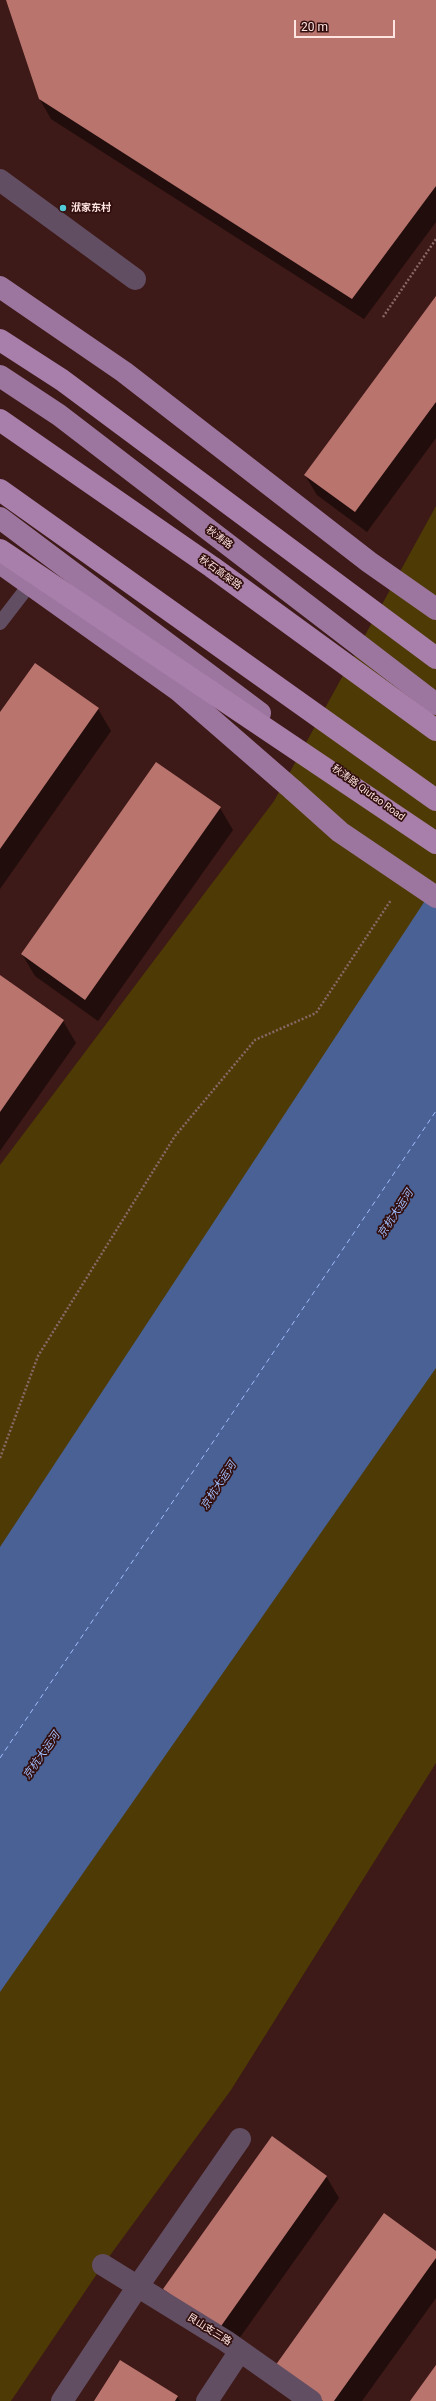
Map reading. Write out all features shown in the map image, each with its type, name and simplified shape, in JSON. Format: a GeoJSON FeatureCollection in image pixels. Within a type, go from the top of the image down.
{"type":"FeatureCollection","features":[{"type":"Feature","properties":{"kind":"highway"},"geometry":{"type":"LineString","coordinates":[[0,340],[62,380],[436,658]]}},
{"type":"Feature","properties":{"kind":"highway","name":"秋石高架路"},"geometry":{"type":"LineString","coordinates":[[0,420],[212,567],[436,730]]}},
{"type":"Feature","properties":{"kind":"highway"},"geometry":{"type":"LineString","coordinates":[[0,490],[436,800]]}},
{"type":"Feature","properties":{"kind":"highway"},"geometry":{"type":"LineString","coordinates":[[0,550],[436,843]]}},
{"type":"Feature","properties":{"kind":"main road"},"geometry":{"type":"LineString","coordinates":[[0,286],[124,372],[369,562],[431,606]]}},
{"type":"Feature","properties":{"kind":"main road","name":"秋涛路"},"geometry":{"type":"LineString","coordinates":[[0,376],[59,415],[436,704]]}},
{"type":"Feature","properties":{"kind":"main road","name":"秋涛路 Qiutao Road"},"geometry":{"type":"LineString","coordinates":[[0,518],[299,743],[436,843]]}},
{"type":"Feature","properties":{"kind":"main road"},"geometry":{"type":"LineString","coordinates":[[0,563],[178,690],[294,790],[340,832],[436,897]]}},
{"type":"Feature","properties":{"kind":"street"},"geometry":{"type":"LineString","coordinates":[[0,180],[135,280]]}},
{"type":"Feature","properties":{"kind":"street"},"geometry":{"type":"LineString","coordinates":[[62,2401],[138,2286],[240,2139]]}},
{"type":"Feature","properties":{"kind":"street","name":"艮山支三路"},"geometry":{"type":"LineString","coordinates":[[103,2265],[240,2351],[311,2401]]}},
{"type":"Feature","properties":{"kind":"street"},"geometry":{"type":"LineString","coordinates":[[208,2401],[240,2351]]}},
{"type":"Feature","properties":{"kind":"lane"},"geometry":{"type":"LineString","coordinates":[[0,624],[30,584]]}},
{"type":"Feature","properties":{"kind":"path"},"geometry":{"type":"LineString","coordinates":[[382,317],[436,239]]}},
{"type":"Feature","properties":{"kind":"path"},"geometry":{"type":"LineString","coordinates":[[0,1458],[38,1356],[175,1136],[255,1040],[316,1013],[396,893]]}},
{"type":"Feature","properties":{"kind":"shaded area"},"geometry":{"type":"Polygon","coordinates":[[[436,506],[436,1763],[231,2090],[103,2265],[11,2401],[0,2401],[0,1165],[274,801],[436,506]]]}},
{"type":"Feature","properties":{"kind":"water","name":"京杭大运河"},"geometry":{"type":"Polygon","coordinates":[[[436,884],[436,1368],[0,1992],[0,1547],[436,884]]]}},
{"type":"Feature","properties":{"kind":"building"},"geometry":{"type":"Polygon","coordinates":[[[6,0],[436,0],[436,186],[352,299],[39,99],[6,0]]]}},
{"type":"Feature","properties":{"kind":"building"},"geometry":{"type":"Polygon","coordinates":[[[436,296],[436,402],[355,512],[304,475],[436,296]]]}},
{"type":"Feature","properties":{"kind":"building"},"geometry":{"type":"Polygon","coordinates":[[[35,663],[99,708],[0,849],[0,712],[35,663]]]}},
{"type":"Feature","properties":{"kind":"building"},"geometry":{"type":"Polygon","coordinates":[[[156,762],[221,807],[85,1000],[21,954],[156,762]]]}},
{"type":"Feature","properties":{"kind":"building"},"geometry":{"type":"Polygon","coordinates":[[[0,975],[64,1020],[0,1112],[0,975]]]}},
{"type":"Feature","properties":{"kind":"building"},"geometry":{"type":"Polygon","coordinates":[[[272,2136],[327,2176],[219,2329],[163,2289],[272,2136]]]}},
{"type":"Feature","properties":{"kind":"building"},"geometry":{"type":"Polygon","coordinates":[[[384,2213],[436,2251],[436,2258],[334,2401],[323,2401],[275,2366],[384,2213]]]}},
{"type":"Feature","properties":{"kind":"building"},"geometry":{"type":"Polygon","coordinates":[[[120,2360],[178,2396],[175,2401],[94,2401],[120,2360]]]}},
{"type":"Feature","properties":{"kind":"building"},"geometry":{"type":"Polygon","coordinates":[[[436,2365],[436,2401],[410,2401],[436,2365]]]}},
{"type":"Feature","properties":{"kind":"ferry route"},"geometry":{"type":"LineString","coordinates":[[0,1758],[436,1111]]}},
{"type":"Feature","properties":{"kind":"place","name":"洑家东村"},"geometry":{"type":"Point","coordinates":[63,208]}}]}
